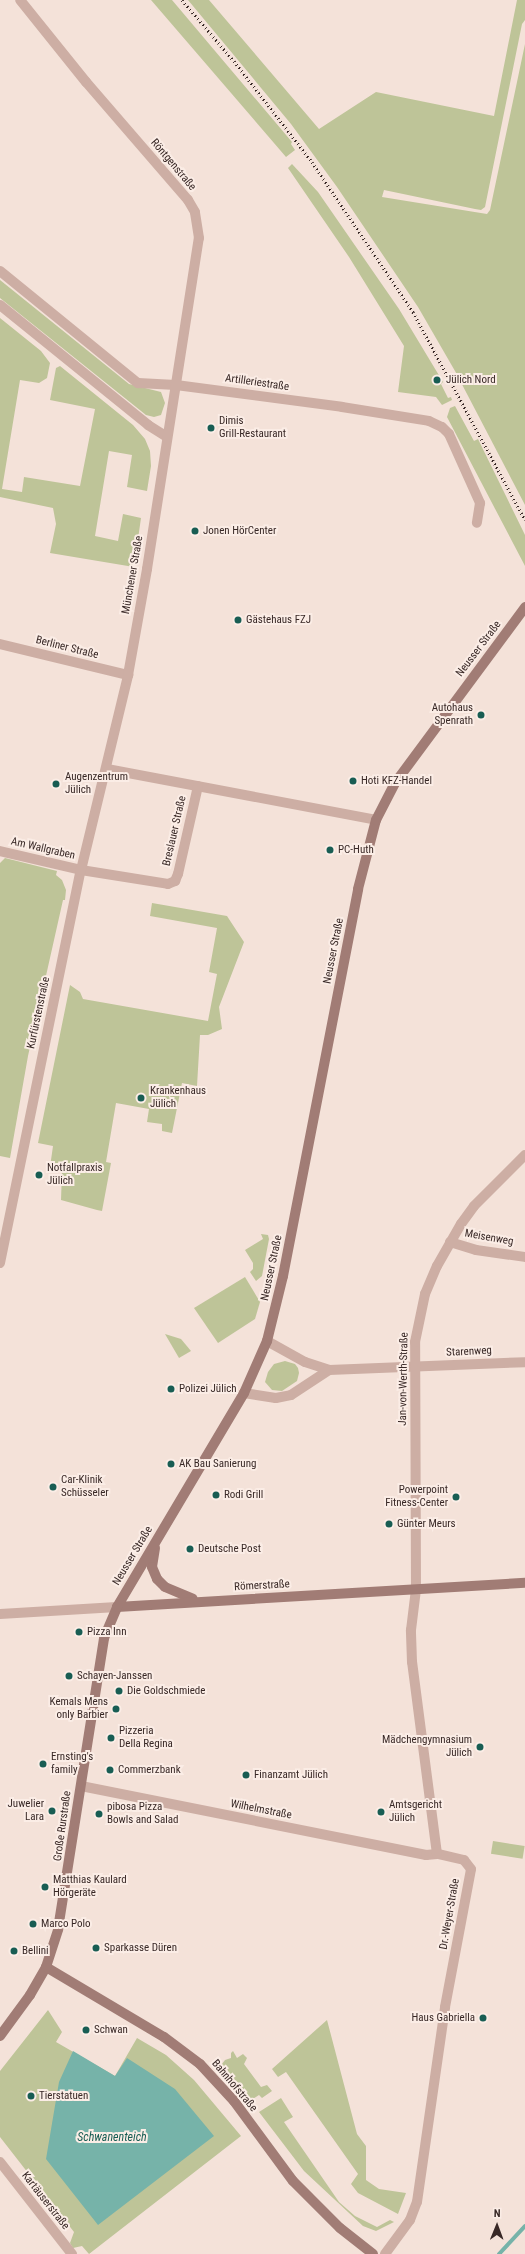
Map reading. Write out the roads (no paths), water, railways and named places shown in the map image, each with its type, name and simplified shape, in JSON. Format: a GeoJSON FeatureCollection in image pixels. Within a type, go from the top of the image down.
{"type":"FeatureCollection","features":[{"type":"Feature","properties":{"kind":"main road","name":"Neusser Straße"},"geometry":{"type":"LineString","coordinates":[[117,1607],[244,1393],[267,1341],[283,1276],[358,889],[376,820],[394,783],[525,607]]}},
{"type":"Feature","properties":{"kind":"main road"},"geometry":{"type":"LineString","coordinates":[[157,1540],[152,1567],[157,1579],[165,1587],[180,1595],[200,1602]]}},
{"type":"Feature","properties":{"kind":"main road","name":"Römerstraße"},"geometry":{"type":"LineString","coordinates":[[117,1607],[416,1591],[525,1583]]}},
{"type":"Feature","properties":{"kind":"main road","name":"Große Rurstraße"},"geometry":{"type":"LineString","coordinates":[[0,2036],[30,1995],[46,1967],[60,1921],[104,1638],[117,1607]]}},
{"type":"Feature","properties":{"kind":"main road","name":"Bahnhofstraße"},"geometry":{"type":"LineString","coordinates":[[46,1967],[164,2037],[200,2064],[234,2101],[293,2181],[340,2228],[374,2254]]}},
{"type":"Feature","properties":{"kind":"street","name":"Röntgenstraße"},"geometry":{"type":"LineString","coordinates":[[20,0],[195,212],[199,238],[176,385]]}},
{"type":"Feature","properties":{"kind":"street","name":"Artilleriestraße"},"geometry":{"type":"LineString","coordinates":[[0,271],[138,383],[176,385],[342,407],[429,421],[442,427],[449,434],[480,503],[477,522]]}},
{"type":"Feature","properties":{"kind":"street"},"geometry":{"type":"LineString","coordinates":[[0,305],[167,438]]}},
{"type":"Feature","properties":{"kind":"street","name":"Münchener Straße"},"geometry":{"type":"LineString","coordinates":[[107,769],[128,676],[176,385]]}},
{"type":"Feature","properties":{"kind":"street","name":"Berliner Straße"},"geometry":{"type":"LineString","coordinates":[[0,644],[128,676]]}},
{"type":"Feature","properties":{"kind":"street","name":"Breslauer Straße"},"geometry":{"type":"LineString","coordinates":[[107,769],[376,820]]}},
{"type":"Feature","properties":{"kind":"street","name":"Kurfürstenstraße"},"geometry":{"type":"LineString","coordinates":[[0,1264],[81,870],[107,769]]}},
{"type":"Feature","properties":{"kind":"street","name":"Breslauer Straße"},"geometry":{"type":"LineString","coordinates":[[81,870],[168,884],[175,881],[198,786]]}},
{"type":"Feature","properties":{"kind":"street","name":"Am Wallgraben"},"geometry":{"type":"LineString","coordinates":[[0,851],[81,870]]}},
{"type":"Feature","properties":{"kind":"street","name":"Jan-von-Werth-Straße"},"geometry":{"type":"LineString","coordinates":[[416,1591],[414,1368],[415,1342],[424,1294],[450,1242],[474,1206],[525,1155]]}},
{"type":"Feature","properties":{"kind":"street","name":"Meisenweg"},"geometry":{"type":"LineString","coordinates":[[450,1242],[476,1250],[525,1256]]}},
{"type":"Feature","properties":{"kind":"street"},"geometry":{"type":"LineString","coordinates":[[267,1341],[305,1362],[329,1370],[414,1368]]}},
{"type":"Feature","properties":{"kind":"street","name":"Starenweg"},"geometry":{"type":"LineString","coordinates":[[414,1368],[525,1362]]}},
{"type":"Feature","properties":{"kind":"street"},"geometry":{"type":"LineString","coordinates":[[244,1393],[276,1398],[291,1395],[329,1370]]}},
{"type":"Feature","properties":{"kind":"street"},"geometry":{"type":"LineString","coordinates":[[416,1591],[411,1630],[412,1662],[437,1854]]}},
{"type":"Feature","properties":{"kind":"street","name":"Römerstraße"},"geometry":{"type":"LineString","coordinates":[[0,1614],[117,1607]]}},
{"type":"Feature","properties":{"kind":"street","name":"Wilhelmstraße"},"geometry":{"type":"LineString","coordinates":[[81,1786],[419,1854],[437,1854]]}},
{"type":"Feature","properties":{"kind":"street","name":"Dr.-Weyer-Straße"},"geometry":{"type":"LineString","coordinates":[[385,2254],[410,2220],[418,2202],[445,2007],[471,1869],[464,1860],[437,1854]]}},
{"type":"Feature","properties":{"kind":"street","name":"Kartäuserstraße"},"geometry":{"type":"LineString","coordinates":[[0,2162],[72,2254]]}},
{"type":"Feature","properties":{"kind":"water","name":"Schwanenteich"},"geometry":{"type":"Polygon","coordinates":[[[73,2051],[115,2076],[127,2058],[175,2089],[214,2136],[98,2225],[46,2159],[59,2082],[73,2051]]]}},
{"type":"Feature","properties":{"kind":"waterway"},"geometry":{"type":"LineString","coordinates":[[499,2254],[525,2226]]}},
{"type":"Feature","properties":{"kind":"railway"},"geometry":{"type":"LineString","coordinates":[[182,0],[234,61],[312,162],[413,312],[525,520]]}},
{"type":"Feature","properties":{"kind":"place","name":"Jülich Nord"},"geometry":{"type":"Point","coordinates":[437,380]}},
{"type":"Feature","properties":{"kind":"place","name":"Dimis Grill-Restaurant"},"geometry":{"type":"Point","coordinates":[211,428]}},
{"type":"Feature","properties":{"kind":"place","name":"Jonen HörCenter"},"geometry":{"type":"Point","coordinates":[195,531]}},
{"type":"Feature","properties":{"kind":"place","name":"Gästehaus FZJ"},"geometry":{"type":"Point","coordinates":[238,620]}},
{"type":"Feature","properties":{"kind":"place","name":"Autohaus Spenrath"},"geometry":{"type":"Point","coordinates":[481,715]}},
{"type":"Feature","properties":{"kind":"place","name":"Hoti KFZ-Handel"},"geometry":{"type":"Point","coordinates":[353,781]}},
{"type":"Feature","properties":{"kind":"place","name":"Augenzentrum Jülich"},"geometry":{"type":"Point","coordinates":[56,784]}},
{"type":"Feature","properties":{"kind":"place","name":"PC-Huth"},"geometry":{"type":"Point","coordinates":[330,850]}},
{"type":"Feature","properties":{"kind":"place","name":"Krankenhaus Jülich"},"geometry":{"type":"Point","coordinates":[141,1098]}},
{"type":"Feature","properties":{"kind":"place","name":"Notfallpraxis Jülich"},"geometry":{"type":"Point","coordinates":[39,1175]}},
{"type":"Feature","properties":{"kind":"place","name":"Polizei Jülich"},"geometry":{"type":"Point","coordinates":[171,1389]}},
{"type":"Feature","properties":{"kind":"place","name":"AK Bau Sanierung"},"geometry":{"type":"Point","coordinates":[171,1464]}},
{"type":"Feature","properties":{"kind":"place","name":"Car-Klinik Schüsseler"},"geometry":{"type":"Point","coordinates":[53,1487]}},
{"type":"Feature","properties":{"kind":"place","name":"Rodi Grill"},"geometry":{"type":"Point","coordinates":[216,1495]}},
{"type":"Feature","properties":{"kind":"place","name":"Powerpoint Fitness-Center"},"geometry":{"type":"Point","coordinates":[456,1497]}},
{"type":"Feature","properties":{"kind":"place","name":"Günter Meurs"},"geometry":{"type":"Point","coordinates":[389,1524]}},
{"type":"Feature","properties":{"kind":"place","name":"Deutsche Post"},"geometry":{"type":"Point","coordinates":[190,1549]}},
{"type":"Feature","properties":{"kind":"place","name":"Pizza Inn"},"geometry":{"type":"Point","coordinates":[79,1632]}},
{"type":"Feature","properties":{"kind":"place","name":"Schayen-Janssen"},"geometry":{"type":"Point","coordinates":[69,1676]}},
{"type":"Feature","properties":{"kind":"place","name":"Die Goldschmiede"},"geometry":{"type":"Point","coordinates":[119,1691]}},
{"type":"Feature","properties":{"kind":"place","name":"Kemals Mens only Barbier"},"geometry":{"type":"Point","coordinates":[116,1709]}},
{"type":"Feature","properties":{"kind":"place","name":"Pizzeria Della Regina"},"geometry":{"type":"Point","coordinates":[111,1738]}},
{"type":"Feature","properties":{"kind":"place","name":"Mädchengymnasium Jülich"},"geometry":{"type":"Point","coordinates":[480,1747]}},
{"type":"Feature","properties":{"kind":"place","name":"Ernsting's family"},"geometry":{"type":"Point","coordinates":[43,1764]}},
{"type":"Feature","properties":{"kind":"place","name":"Commerzbank"},"geometry":{"type":"Point","coordinates":[110,1770]}},
{"type":"Feature","properties":{"kind":"place","name":"Finanzamt Jülich"},"geometry":{"type":"Point","coordinates":[246,1775]}},
{"type":"Feature","properties":{"kind":"place","name":"Juwelier Lara"},"geometry":{"type":"Point","coordinates":[52,1811]}},
{"type":"Feature","properties":{"kind":"place","name":"Amtsgericht Jülich"},"geometry":{"type":"Point","coordinates":[381,1812]}},
{"type":"Feature","properties":{"kind":"place","name":"pibosa Pizza Bowls and Salad"},"geometry":{"type":"Point","coordinates":[99,1814]}},
{"type":"Feature","properties":{"kind":"place","name":"Matthias Kaulard Hörgeräte"},"geometry":{"type":"Point","coordinates":[45,1887]}},
{"type":"Feature","properties":{"kind":"place","name":"Marco Polo"},"geometry":{"type":"Point","coordinates":[33,1924]}},
{"type":"Feature","properties":{"kind":"place","name":"Sparkasse Düren"},"geometry":{"type":"Point","coordinates":[96,1948]}},
{"type":"Feature","properties":{"kind":"place","name":"Bellini"},"geometry":{"type":"Point","coordinates":[14,1951]}},
{"type":"Feature","properties":{"kind":"place","name":"Haus Gabriella"},"geometry":{"type":"Point","coordinates":[483,2018]}},
{"type":"Feature","properties":{"kind":"place","name":"Schwan"},"geometry":{"type":"Point","coordinates":[86,2030]}},
{"type":"Feature","properties":{"kind":"place","name":"Tierstatuen"},"geometry":{"type":"Point","coordinates":[31,2096]}}]}
